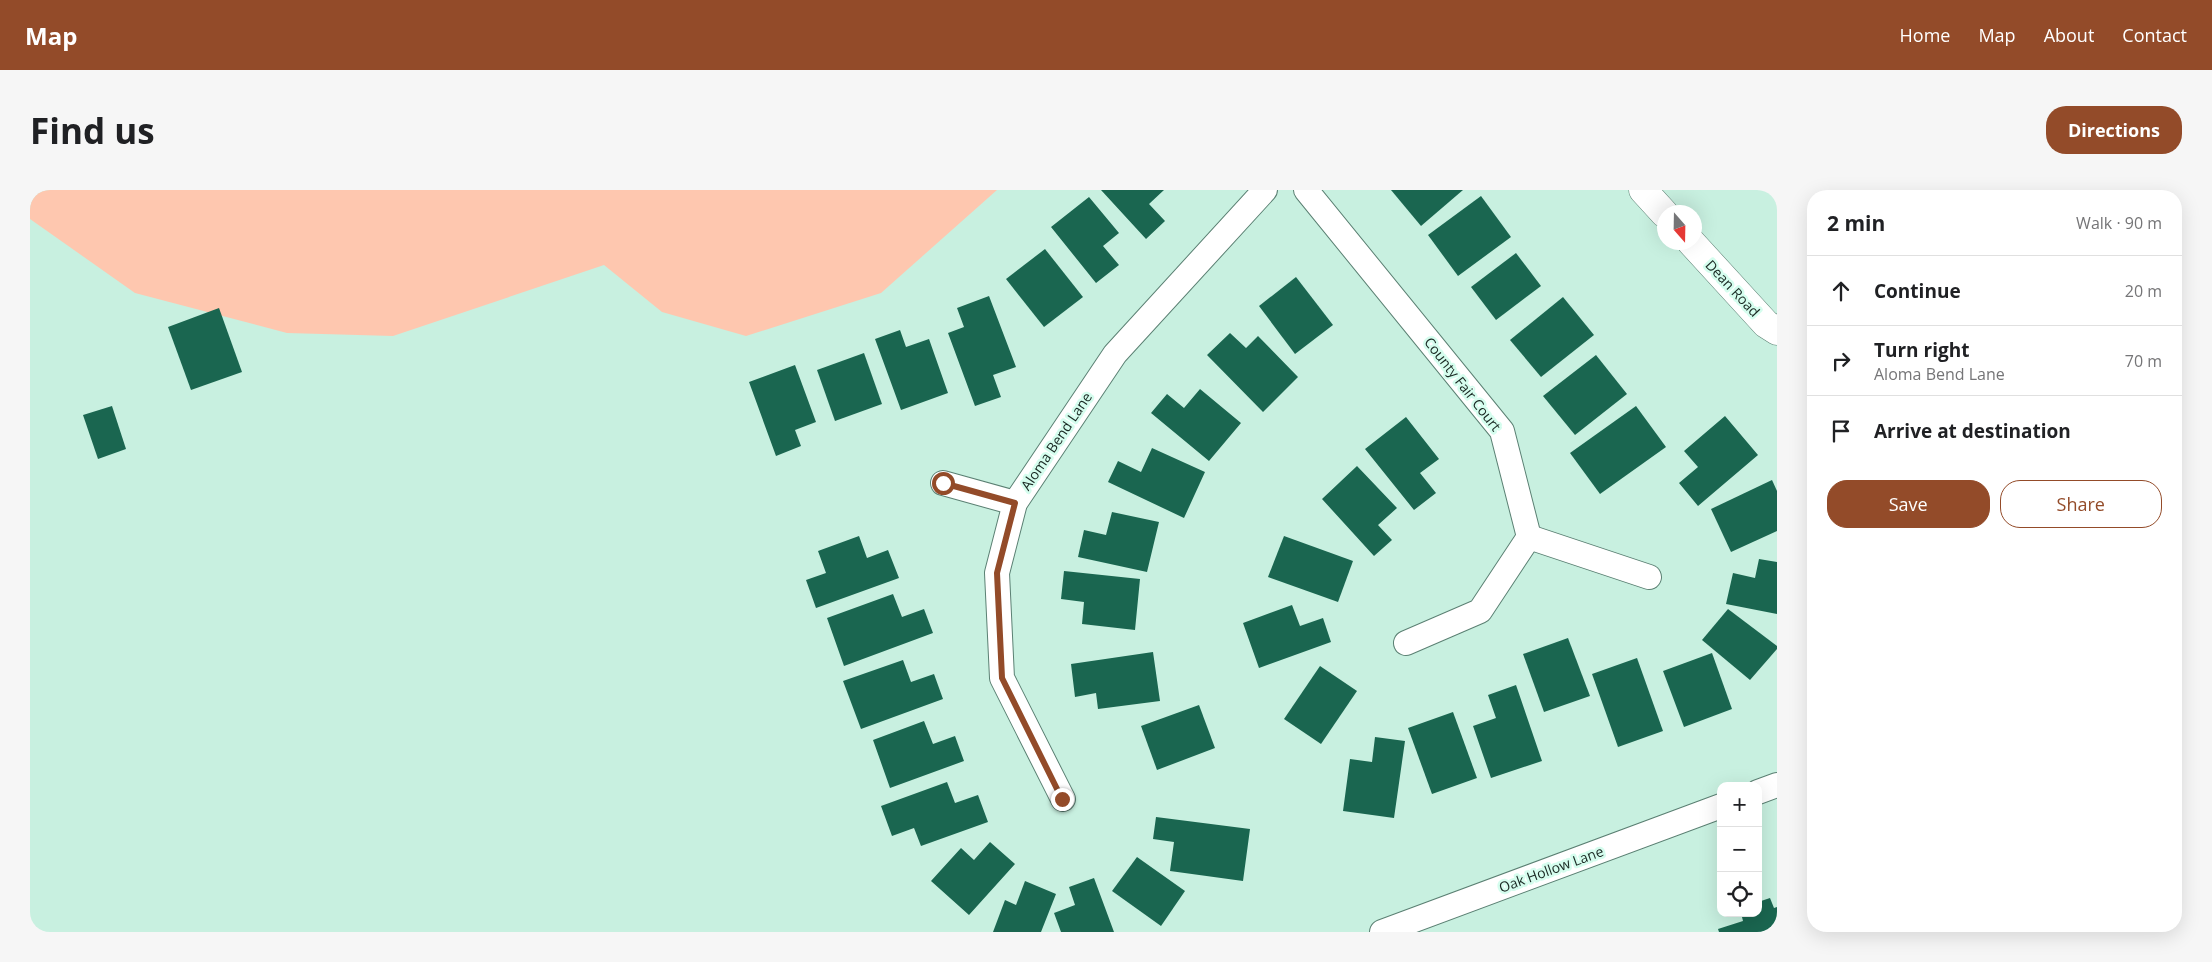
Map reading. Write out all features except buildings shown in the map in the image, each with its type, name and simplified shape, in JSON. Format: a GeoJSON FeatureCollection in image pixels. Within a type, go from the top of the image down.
{"type":"FeatureCollection","features":[{"type":"Feature","properties":{"kind":"main road"},"geometry":{"type":"LineString","coordinates":[[1643,190],[1657,206]]}},
{"type":"Feature","properties":{"kind":"main road","name":"Dean Road"},"geometry":{"type":"LineString","coordinates":[[1698,250],[1766,324],[1777,331]]}},
{"type":"Feature","properties":{"kind":"street","name":"Aloma Bend Lane"},"geometry":{"type":"LineString","coordinates":[[1062,799],[1002,678],[997,573],[1015,503],[1115,354],[1265,190]]}},
{"type":"Feature","properties":{"kind":"street","name":"County Fair Court"},"geometry":{"type":"LineString","coordinates":[[1306,190],[1502,431],[1529,538]]}},
{"type":"Feature","properties":{"kind":"street"},"geometry":{"type":"LineString","coordinates":[[943,483],[1015,503]]}},
{"type":"Feature","properties":{"kind":"street"},"geometry":{"type":"LineString","coordinates":[[1406,643],[1480,610],[1529,538],[1649,576]]}},
{"type":"Feature","properties":{"kind":"street"},"geometry":{"type":"LineString","coordinates":[[1762,791],[1777,785]]}},
{"type":"Feature","properties":{"kind":"street","name":"Oak Hollow Lane"},"geometry":{"type":"LineString","coordinates":[[1382,932],[1717,807]]}},
{"type":"Feature","properties":{"kind":"shaded area"},"geometry":{"type":"Polygon","coordinates":[[[30,190],[997,190],[881,293],[746,336],[662,312],[604,265],[393,336],[287,333],[135,293],[30,219],[30,190]]]}},
{"type":"Feature","properties":{"kind":"route"},"geometry":{"type":"LineString","coordinates":[[943,483],[1015,503],[997,573],[1002,678],[1062,799]]}}]}
